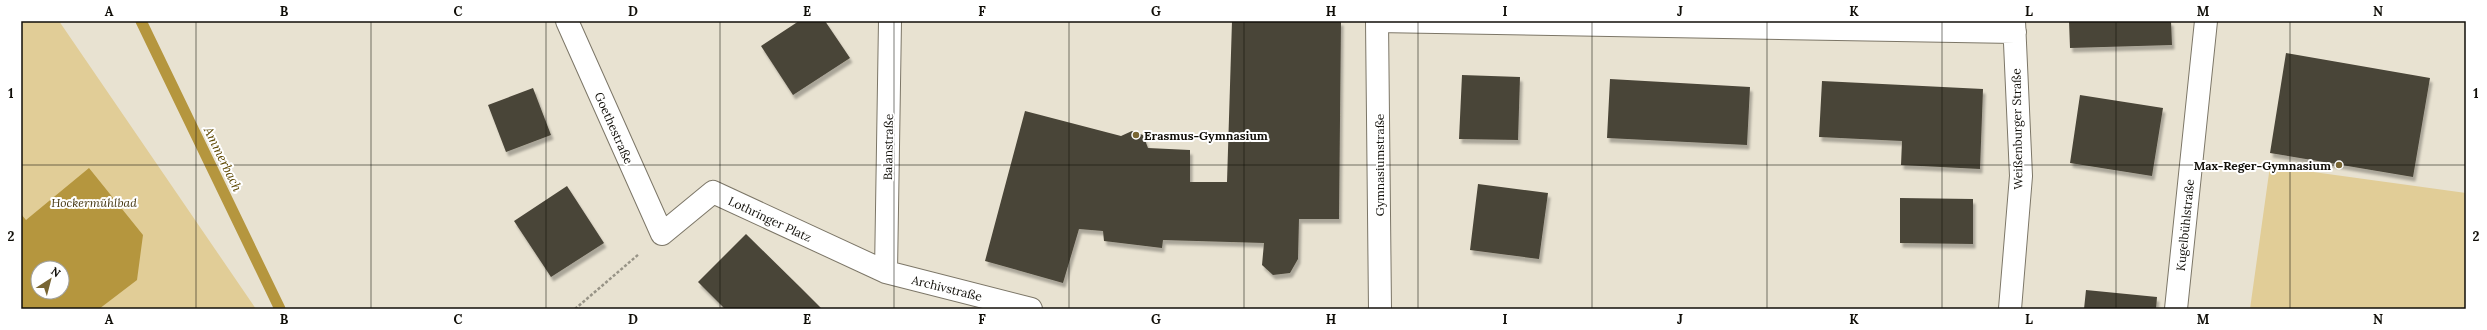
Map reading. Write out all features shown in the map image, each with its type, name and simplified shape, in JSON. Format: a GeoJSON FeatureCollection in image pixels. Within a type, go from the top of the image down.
{"type":"FeatureCollection","features":[{"type":"Feature","properties":{"kind":"street","name":"Goethestraße"},"geometry":{"type":"LineString","coordinates":[[567,21],[662,234]]}},
{"type":"Feature","properties":{"kind":"street","name":"Balanstraße"},"geometry":{"type":"LineString","coordinates":[[886,272],[890,21]]}},
{"type":"Feature","properties":{"kind":"street","name":"Gymnasiumstraße"},"geometry":{"type":"LineString","coordinates":[[1380,309],[1378,21],[2014,26]]}},
{"type":"Feature","properties":{"kind":"street","name":"Kugelbühlstraße"},"geometry":{"type":"LineString","coordinates":[[2176,309],[2206,21]]}},
{"type":"Feature","properties":{"kind":"street","name":"Weißenburger Straße"},"geometry":{"type":"LineString","coordinates":[[2010,309],[2021,176],[2014,26]]}},
{"type":"Feature","properties":{"kind":"street","name":"Lothringer Platz"},"geometry":{"type":"LineString","coordinates":[[662,234],[713,192],[886,272]]}},
{"type":"Feature","properties":{"kind":"street","name":"Archivstraße"},"geometry":{"type":"LineString","coordinates":[[886,272],[1032,309]]}},
{"type":"Feature","properties":{"kind":"path"},"geometry":{"type":"LineString","coordinates":[[576,309],[662,234]]}},
{"type":"Feature","properties":{"kind":"green space","name":"Hockermühlbad"},"geometry":{"type":"Polygon","coordinates":[[[21,21],[59,21],[256,309],[21,309],[21,21]]]}},
{"type":"Feature","properties":{"kind":"green space"},"geometry":{"type":"Polygon","coordinates":[[[2270,166],[2466,193],[2466,309],[2250,309],[2270,166]]]}},
{"type":"Feature","properties":{"kind":"shaded area"},"geometry":{"type":"Polygon","coordinates":[[[89,168],[143,235],[137,280],[99,309],[21,309],[21,214],[26,220],[89,168]]]}},
{"type":"Feature","properties":{"kind":"building"},"geometry":{"type":"Polygon","coordinates":[[[799,21],[825,21],[850,58],[793,95],[761,46],[799,21]]]}},
{"type":"Feature","properties":{"kind":"building"},"geometry":{"type":"Polygon","coordinates":[[[1232,21],[1341,21],[1339,219],[1299,219],[1298,259],[1290,273],[1273,275],[1262,265],[1264,243],[1163,240],[1162,248],[1104,241],[1103,231],[1079,229],[1063,283],[985,261],[1025,111],[1121,136],[1132,131],[1143,135],[1148,148],[1190,150],[1190,182],[1227,182],[1232,21]]]}},
{"type":"Feature","properties":{"kind":"building"},"geometry":{"type":"Polygon","coordinates":[[[2069,21],[2171,21],[2172,45],[2070,48],[2069,21]]]}},
{"type":"Feature","properties":{"kind":"building"},"geometry":{"type":"Polygon","coordinates":[[[2286,53],[2430,78],[2413,177],[2270,153],[2286,53]]]}},
{"type":"Feature","properties":{"kind":"building"},"geometry":{"type":"Polygon","coordinates":[[[1462,75],[1520,77],[1518,140],[1459,139],[1462,75]]]}},
{"type":"Feature","properties":{"kind":"building"},"geometry":{"type":"Polygon","coordinates":[[[1610,79],[1750,87],[1747,145],[1607,138],[1610,79]]]}},
{"type":"Feature","properties":{"kind":"building"},"geometry":{"type":"Polygon","coordinates":[[[1822,81],[1983,89],[1980,169],[1901,165],[1902,141],[1819,137],[1822,81]]]}},
{"type":"Feature","properties":{"kind":"building"},"geometry":{"type":"Polygon","coordinates":[[[533,88],[551,135],[506,152],[488,105],[533,88]]]}},
{"type":"Feature","properties":{"kind":"building"},"geometry":{"type":"Polygon","coordinates":[[[2080,95],[2163,108],[2152,176],[2070,163],[2080,95]]]}},
{"type":"Feature","properties":{"kind":"building"},"geometry":{"type":"Polygon","coordinates":[[[1478,184],[1548,193],[1539,259],[1470,250],[1478,184]]]}},
{"type":"Feature","properties":{"kind":"building"},"geometry":{"type":"Polygon","coordinates":[[[567,186],[604,243],[551,277],[514,221],[567,186]]]}},
{"type":"Feature","properties":{"kind":"building"},"geometry":{"type":"Polygon","coordinates":[[[1900,198],[1973,199],[1973,244],[1900,243],[1900,198]]]}},
{"type":"Feature","properties":{"kind":"building"},"geometry":{"type":"Polygon","coordinates":[[[746,234],[822,309],[725,309],[698,282],[746,234]]]}},
{"type":"Feature","properties":{"kind":"building"},"geometry":{"type":"Polygon","coordinates":[[[2086,290],[2157,297],[2156,309],[2084,309],[2086,290]]]}},
{"type":"Feature","properties":{"kind":"waterway","name":"Ammerbach"},"geometry":{"type":"LineString","coordinates":[[141,21],[280,309]]}},
{"type":"Feature","properties":{"kind":"place","name":"Erasmus-Gymnasium"},"geometry":{"type":"Point","coordinates":[1136,135]}},
{"type":"Feature","properties":{"kind":"place","name":"Max-Reger-Gymnasium"},"geometry":{"type":"Point","coordinates":[2339,165]}}]}
